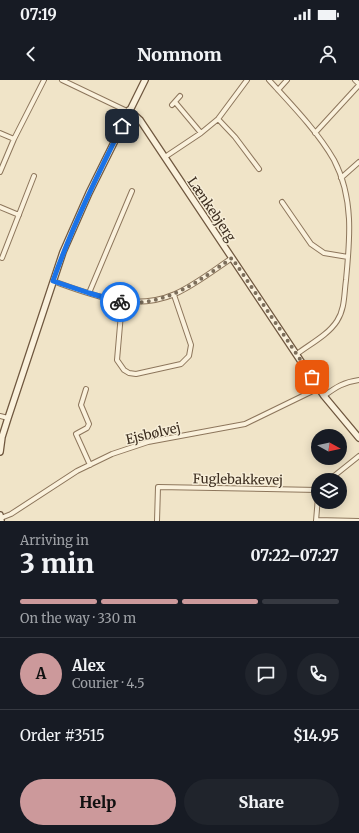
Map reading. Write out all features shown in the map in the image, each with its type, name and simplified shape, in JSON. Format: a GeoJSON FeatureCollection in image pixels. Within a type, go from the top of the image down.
{"type":"FeatureCollection","features":[{"type":"Feature","properties":{"kind":"street"},"geometry":{"type":"LineString","coordinates":[[0,172],[14,139],[44,80]]}},
{"type":"Feature","properties":{"kind":"street"},"geometry":{"type":"LineString","coordinates":[[62,80],[129,111]]}},
{"type":"Feature","properties":{"kind":"street"},"geometry":{"type":"LineString","coordinates":[[73,80],[76,86]]}},
{"type":"Feature","properties":{"kind":"street"},"geometry":{"type":"LineString","coordinates":[[0,452],[2,437],[63,252],[88,193],[145,80]]}},
{"type":"Feature","properties":{"kind":"street"},"geometry":{"type":"LineString","coordinates":[[165,157],[201,133],[218,119],[246,82],[241,80]]}},
{"type":"Feature","properties":{"kind":"street"},"geometry":{"type":"LineString","coordinates":[[269,80],[315,133],[335,162],[346,196],[349,213],[350,231],[343,305],[336,322],[327,331],[297,354]]}},
{"type":"Feature","properties":{"kind":"street"},"geometry":{"type":"LineString","coordinates":[[278,90],[287,80]]}},
{"type":"Feature","properties":{"kind":"street"},"geometry":{"type":"LineString","coordinates":[[315,133],[359,85],[355,80]]}},
{"type":"Feature","properties":{"kind":"street"},"geometry":{"type":"LineString","coordinates":[[180,96],[174,103],[201,133]]}},
{"type":"Feature","properties":{"kind":"street","name":"Lænkebjerg"},"geometry":{"type":"LineString","coordinates":[[129,111],[140,120],[324,396],[359,438]]}},
{"type":"Feature","properties":{"kind":"street"},"geometry":{"type":"LineString","coordinates":[[218,119],[235,137],[259,169]]}},
{"type":"Feature","properties":{"kind":"street"},"geometry":{"type":"LineString","coordinates":[[0,133],[14,139]]}},
{"type":"Feature","properties":{"kind":"street"},"geometry":{"type":"LineString","coordinates":[[341,178],[359,162]]}},
{"type":"Feature","properties":{"kind":"street"},"geometry":{"type":"LineString","coordinates":[[2,258],[34,176]]}},
{"type":"Feature","properties":{"kind":"street"},"geometry":{"type":"LineString","coordinates":[[89,293],[132,191]]}},
{"type":"Feature","properties":{"kind":"street"},"geometry":{"type":"LineString","coordinates":[[282,202],[311,244],[324,253],[348,257]]}},
{"type":"Feature","properties":{"kind":"street"},"geometry":{"type":"LineString","coordinates":[[0,208],[18,215]]}},
{"type":"Feature","properties":{"kind":"street"},"geometry":{"type":"LineString","coordinates":[[53,281],[122,302],[144,302],[174,294],[189,287],[232,258]]}},
{"type":"Feature","properties":{"kind":"street"},"geometry":{"type":"LineString","coordinates":[[122,302],[117,360],[124,370],[129,373],[136,374],[181,364],[189,356],[191,345],[174,294]]}},
{"type":"Feature","properties":{"kind":"street"},"geometry":{"type":"LineString","coordinates":[[324,396],[338,385],[359,380]]}},
{"type":"Feature","properties":{"kind":"street","name":"Ejsbølvej"},"geometry":{"type":"LineString","coordinates":[[1,518],[11,514],[77,471],[112,454],[148,442],[245,424],[319,388]]}},
{"type":"Feature","properties":{"kind":"street"},"geometry":{"type":"LineString","coordinates":[[86,389],[81,405],[89,424],[87,428],[76,434],[90,465]]}},
{"type":"Feature","properties":{"kind":"street"},"geometry":{"type":"LineString","coordinates":[[0,416],[8,418]]}},
{"type":"Feature","properties":{"kind":"street"},"geometry":{"type":"LineString","coordinates":[[338,473],[359,456]]}},
{"type":"Feature","properties":{"kind":"street","name":"Fuglebakkevej"},"geometry":{"type":"LineString","coordinates":[[157,521],[158,488],[311,490]]}},
{"type":"Feature","properties":{"kind":"street"},"geometry":{"type":"LineString","coordinates":[[317,509],[316,520],[359,521]]}},
{"type":"Feature","properties":{"kind":"way so far"},"geometry":{"type":"LineString","coordinates":[[120,302],[144,302],[174,294],[189,287],[232,258],[312,377]]}},
{"type":"Feature","properties":{"kind":"route"},"geometry":{"type":"LineString","coordinates":[[120,302],[53,281],[63,252],[88,193],[122,126]]}}]}
